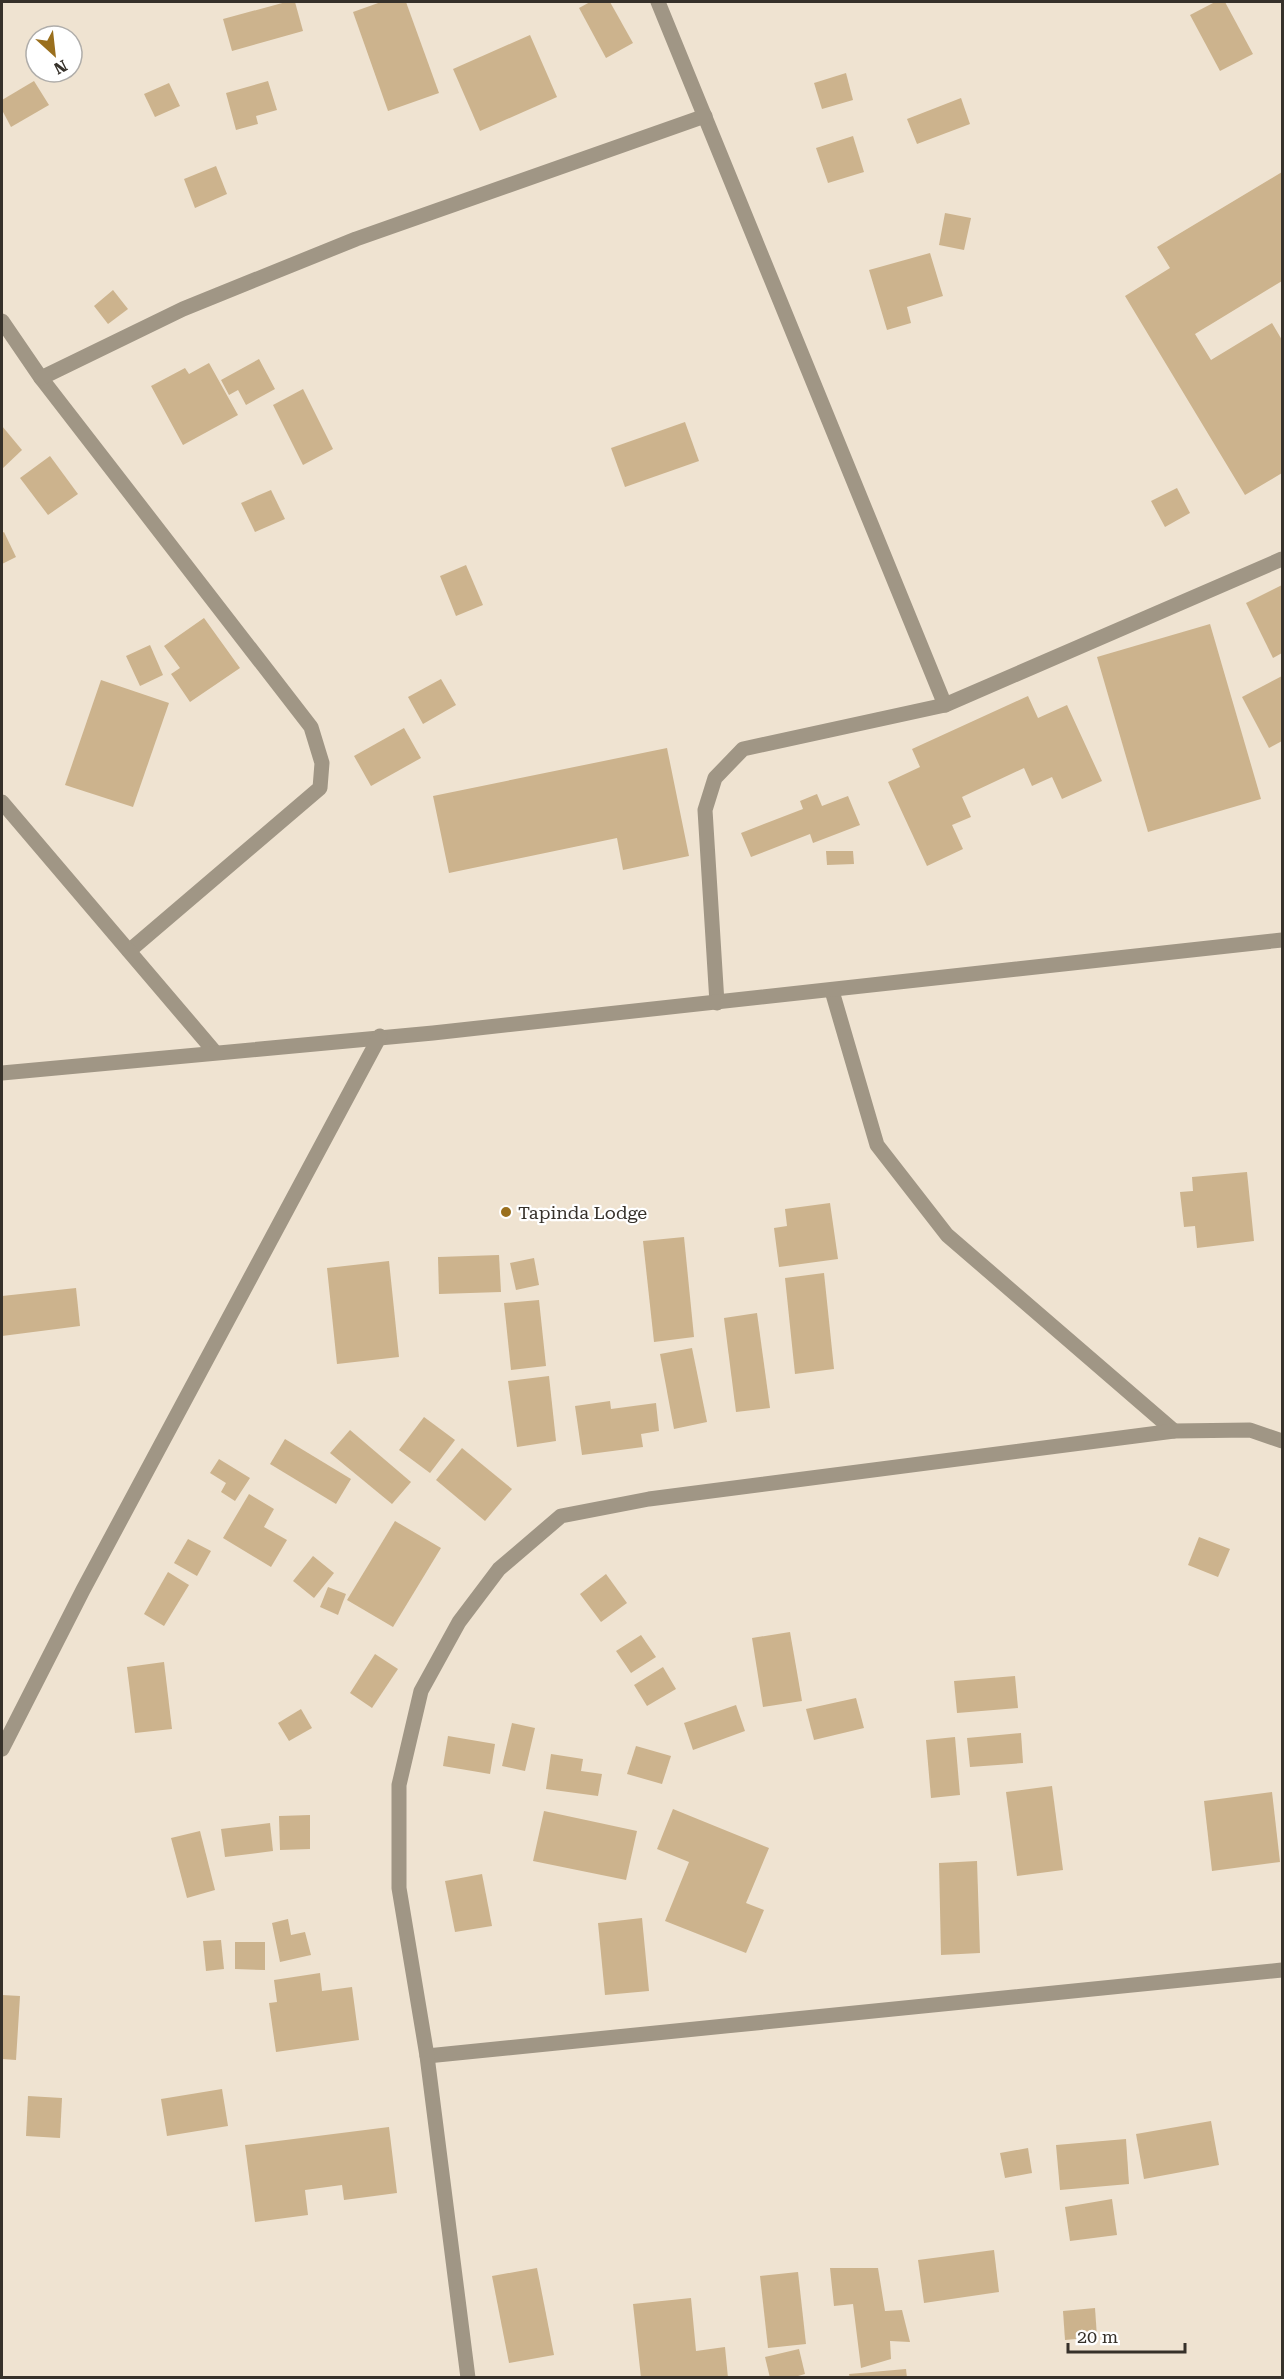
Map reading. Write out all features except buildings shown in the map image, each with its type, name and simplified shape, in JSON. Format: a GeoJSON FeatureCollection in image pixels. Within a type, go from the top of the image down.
{"type":"FeatureCollection","features":[{"type":"Feature","properties":{"kind":"street"},"geometry":{"type":"LineString","coordinates":[[658,2],[945,705]]}},
{"type":"Feature","properties":{"kind":"street"},"geometry":{"type":"LineString","coordinates":[[42,378],[183,309],[356,239],[705,116]]}},
{"type":"Feature","properties":{"kind":"street"},"geometry":{"type":"LineString","coordinates":[[2,321],[42,378],[311,728],[322,763],[320,788],[129,951]]}},
{"type":"Feature","properties":{"kind":"street"},"geometry":{"type":"LineString","coordinates":[[717,1003],[705,810],[715,778],[743,749],[945,705],[1282,559]]}},
{"type":"Feature","properties":{"kind":"street"},"geometry":{"type":"LineString","coordinates":[[2,802],[214,1051]]}},
{"type":"Feature","properties":{"kind":"street"},"geometry":{"type":"LineString","coordinates":[[2,1072],[214,1051],[433,1033],[1282,940]]}},
{"type":"Feature","properties":{"kind":"street"},"geometry":{"type":"LineString","coordinates":[[832,991],[877,1145],[948,1235],[1174,1431]]}},
{"type":"Feature","properties":{"kind":"street"},"geometry":{"type":"LineString","coordinates":[[2,1749],[95,1569],[380,1036]]}},
{"type":"Feature","properties":{"kind":"street"},"geometry":{"type":"LineString","coordinates":[[468,2378],[427,2056],[399,1888],[399,1785],[421,1691],[459,1622],[499,1569],[561,1516],[660,1497],[1174,1431],[1250,1430],[1282,1441]]}},
{"type":"Feature","properties":{"kind":"street"},"geometry":{"type":"LineString","coordinates":[[427,2056],[1282,1970]]}},
{"type":"Feature","properties":{"kind":"place","name":"Tapinda Lodge"},"geometry":{"type":"Point","coordinates":[506,1212]}}]}
